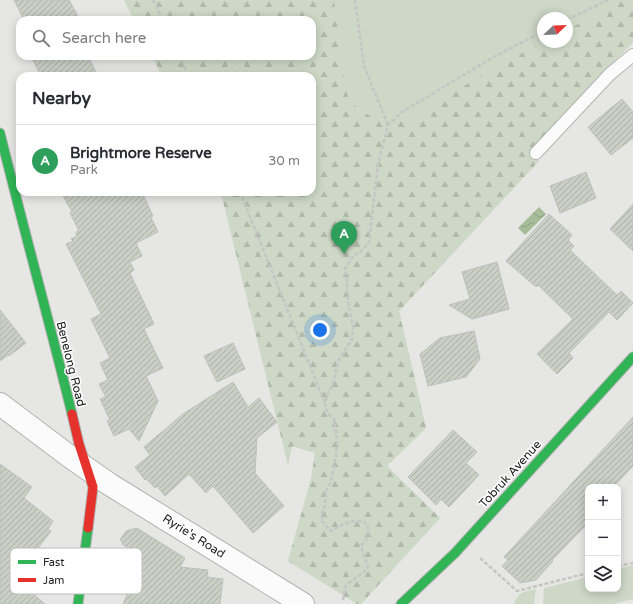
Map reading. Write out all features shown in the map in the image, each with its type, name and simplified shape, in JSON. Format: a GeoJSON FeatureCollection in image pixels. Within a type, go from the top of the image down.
{"type":"FeatureCollection","features":[{"type":"Feature","properties":{"kind":"street","name":"Benelong Road"},"geometry":{"type":"LineString","coordinates":[[0,132],[79,444],[93,487],[85,548]]}},
{"type":"Feature","properties":{"kind":"street","name":"Tobruk Avenue"},"geometry":{"type":"LineString","coordinates":[[401,604],[455,552],[633,357]]}},
{"type":"Feature","properties":{"kind":"street","name":"Ryrie's Road"},"geometry":{"type":"LineString","coordinates":[[0,404],[109,484],[303,604]]}},
{"type":"Feature","properties":{"kind":"street","name":"Benelong Road"},"geometry":{"type":"LineString","coordinates":[[78,604],[79,594]]}},
{"type":"Feature","properties":{"kind":"lane"},"geometry":{"type":"LineString","coordinates":[[536,153],[610,74],[633,55]]}},
{"type":"Feature","properties":{"kind":"path"},"geometry":{"type":"LineString","coordinates":[[153,0],[161,16]]}},
{"type":"Feature","properties":{"kind":"path"},"geometry":{"type":"LineString","coordinates":[[355,0],[364,66],[388,125]]}},
{"type":"Feature","properties":{"kind":"path"},"geometry":{"type":"LineString","coordinates":[[573,17],[608,0]]}},
{"type":"Feature","properties":{"kind":"path"},"geometry":{"type":"LineString","coordinates":[[325,402],[333,384],[338,361],[352,339],[353,328],[347,295],[345,269],[354,255],[360,252],[369,242],[378,164],[388,125],[402,112],[492,58],[537,34]]}},
{"type":"Feature","properties":{"kind":"path"},"geometry":{"type":"LineString","coordinates":[[181,60],[187,72]]}},
{"type":"Feature","properties":{"kind":"path"},"geometry":{"type":"LineString","coordinates":[[242,196],[325,402],[327,413],[334,419],[337,440],[336,456],[331,482],[326,491],[325,506],[322,512],[324,516],[321,520],[331,532],[350,522],[357,521],[368,527],[369,532],[366,541],[362,545],[362,550],[368,567],[364,572],[346,585],[343,600]]}},
{"type":"Feature","properties":{"kind":"path"},"geometry":{"type":"LineString","coordinates":[[465,541],[476,554],[517,590],[585,574]]}},
{"type":"Feature","properties":{"kind":"path"},"geometry":{"type":"LineString","coordinates":[[621,565],[633,563]]}},
{"type":"Feature","properties":{"kind":"green space"},"geometry":{"type":"Polygon","coordinates":[[[124,0],[633,0],[633,42],[530,150],[539,161],[399,311],[426,428],[387,466],[440,518],[361,604],[357,604],[288,561],[311,479],[315,453],[292,446],[288,465],[222,196],[316,196],[316,72],[160,72],[154,60],[316,60],[316,16],[132,16],[124,0]]]}},
{"type":"Feature","properties":{"kind":"green space"},"geometry":{"type":"Polygon","coordinates":[[[124,0],[334,0],[344,78],[349,102],[373,118],[406,122],[490,70],[537,45],[537,48],[573,48],[573,27],[624,0],[633,0],[633,42],[530,150],[539,161],[399,311],[426,428],[387,466],[440,518],[361,604],[357,604],[288,561],[311,479],[315,453],[292,446],[288,465],[222,196],[316,196],[316,72],[160,72],[154,60],[316,60],[316,16],[132,16],[124,0]]]}},
{"type":"Feature","properties":{"kind":"green space"},"geometry":{"type":"Polygon","coordinates":[[[633,565],[633,599],[614,604],[543,604],[544,588],[585,578],[585,592],[621,592],[621,568],[633,565]]]}},
{"type":"Feature","properties":{"kind":"green space"},"geometry":{"type":"Polygon","coordinates":[[[536,589],[534,604],[514,604],[520,594],[536,589]]]}},
{"type":"Feature","properties":{"kind":"water"},"geometry":{"type":"Polygon","coordinates":[[[539,207],[546,214],[525,235],[518,228],[539,207]]]}},
{"type":"Feature","properties":{"kind":"building"},"geometry":{"type":"Polygon","coordinates":[[[14,0],[69,0],[78,16],[22,16],[14,0]]]}},
{"type":"Feature","properties":{"kind":"building"},"geometry":{"type":"Polygon","coordinates":[[[33,60],[90,60],[96,72],[39,72],[33,60]]]}},
{"type":"Feature","properties":{"kind":"building"},"geometry":{"type":"Polygon","coordinates":[[[622,99],[633,112],[633,138],[611,155],[588,127],[622,99]]]}},
{"type":"Feature","properties":{"kind":"building"},"geometry":{"type":"Polygon","coordinates":[[[586,172],[596,198],[560,213],[550,186],[586,172]]]}},
{"type":"Feature","properties":{"kind":"building"},"geometry":{"type":"Polygon","coordinates":[[[63,196],[144,196],[153,216],[151,217],[158,232],[136,243],[142,256],[130,262],[134,270],[130,273],[154,324],[144,329],[163,368],[146,376],[158,401],[139,441],[129,429],[114,436],[107,421],[110,420],[100,399],[106,397],[99,384],[108,380],[100,363],[110,358],[91,319],[101,314],[66,244],[73,241],[71,239],[77,236],[76,232],[79,231],[70,213],[72,212],[63,196]]]}},
{"type":"Feature","properties":{"kind":"building"},"geometry":{"type":"Polygon","coordinates":[[[633,204],[633,251],[610,229],[633,204]]]}},
{"type":"Feature","properties":{"kind":"building"},"geometry":{"type":"Polygon","coordinates":[[[549,214],[572,235],[568,240],[574,246],[570,250],[617,295],[621,291],[633,303],[617,320],[609,312],[569,353],[573,358],[557,374],[537,354],[573,319],[538,285],[536,287],[506,261],[549,214]]]}},
{"type":"Feature","properties":{"kind":"building"},"geometry":{"type":"Polygon","coordinates":[[[497,262],[509,309],[472,319],[449,305],[470,299],[462,272],[497,262]]]}},
{"type":"Feature","properties":{"kind":"building"},"geometry":{"type":"Polygon","coordinates":[[[0,310],[26,343],[0,361],[0,310]]]}},
{"type":"Feature","properties":{"kind":"building"},"geometry":{"type":"Polygon","coordinates":[[[474,331],[480,359],[466,377],[428,386],[420,354],[440,338],[474,331]]]}},
{"type":"Feature","properties":{"kind":"building"},"geometry":{"type":"Polygon","coordinates":[[[233,343],[245,369],[217,382],[204,356],[233,343]]]}},
{"type":"Feature","properties":{"kind":"building"},"geometry":{"type":"Polygon","coordinates":[[[233,382],[248,407],[259,398],[277,422],[257,438],[255,473],[284,506],[253,533],[213,486],[206,493],[189,474],[165,496],[157,486],[155,488],[146,479],[145,480],[135,467],[150,455],[144,447],[183,414],[233,382]]]}},
{"type":"Feature","properties":{"kind":"building"},"geometry":{"type":"Polygon","coordinates":[[[633,417],[633,466],[616,484],[585,484],[585,526],[552,560],[553,561],[536,580],[520,583],[502,566],[508,560],[504,557],[633,417]]]}},
{"type":"Feature","properties":{"kind":"building"},"geometry":{"type":"Polygon","coordinates":[[[453,430],[477,452],[466,463],[479,475],[449,507],[441,499],[436,505],[408,477],[453,430]]]}},
{"type":"Feature","properties":{"kind":"building"},"geometry":{"type":"Polygon","coordinates":[[[0,464],[32,487],[24,498],[53,521],[48,529],[51,531],[38,548],[10,548],[10,594],[33,594],[45,604],[0,604],[0,464]]]}},
{"type":"Feature","properties":{"kind":"building"},"geometry":{"type":"Polygon","coordinates":[[[137,528],[185,558],[180,567],[208,570],[207,577],[223,579],[220,604],[123,604],[127,594],[142,594],[142,548],[128,548],[122,544],[123,543],[120,540],[126,531],[137,528]]]}},
{"type":"Feature","properties":{"kind":"traffic: fast"},"geometry":{"type":"LineString","coordinates":[[0,133],[16,195]]}},
{"type":"Feature","properties":{"kind":"traffic: fast"},"geometry":{"type":"LineString","coordinates":[[16,196],[72,414]]}},
{"type":"Feature","properties":{"kind":"traffic: fast"},"geometry":{"type":"LineString","coordinates":[[401,604],[455,553],[633,357]]}},
{"type":"Feature","properties":{"kind":"traffic: fast"},"geometry":{"type":"LineString","coordinates":[[85,548],[88,528]]}},
{"type":"Feature","properties":{"kind":"traffic: fast"},"geometry":{"type":"LineString","coordinates":[[78,604],[79,594]]}},
{"type":"Feature","properties":{"kind":"traffic: jam"},"geometry":{"type":"LineString","coordinates":[[72,414],[79,444],[93,487],[88,528]]}},
{"type":"Feature","properties":{"kind":"place","name":"Brightmore Reserve"},"geometry":{"type":"Point","coordinates":[344,254]}}]}
